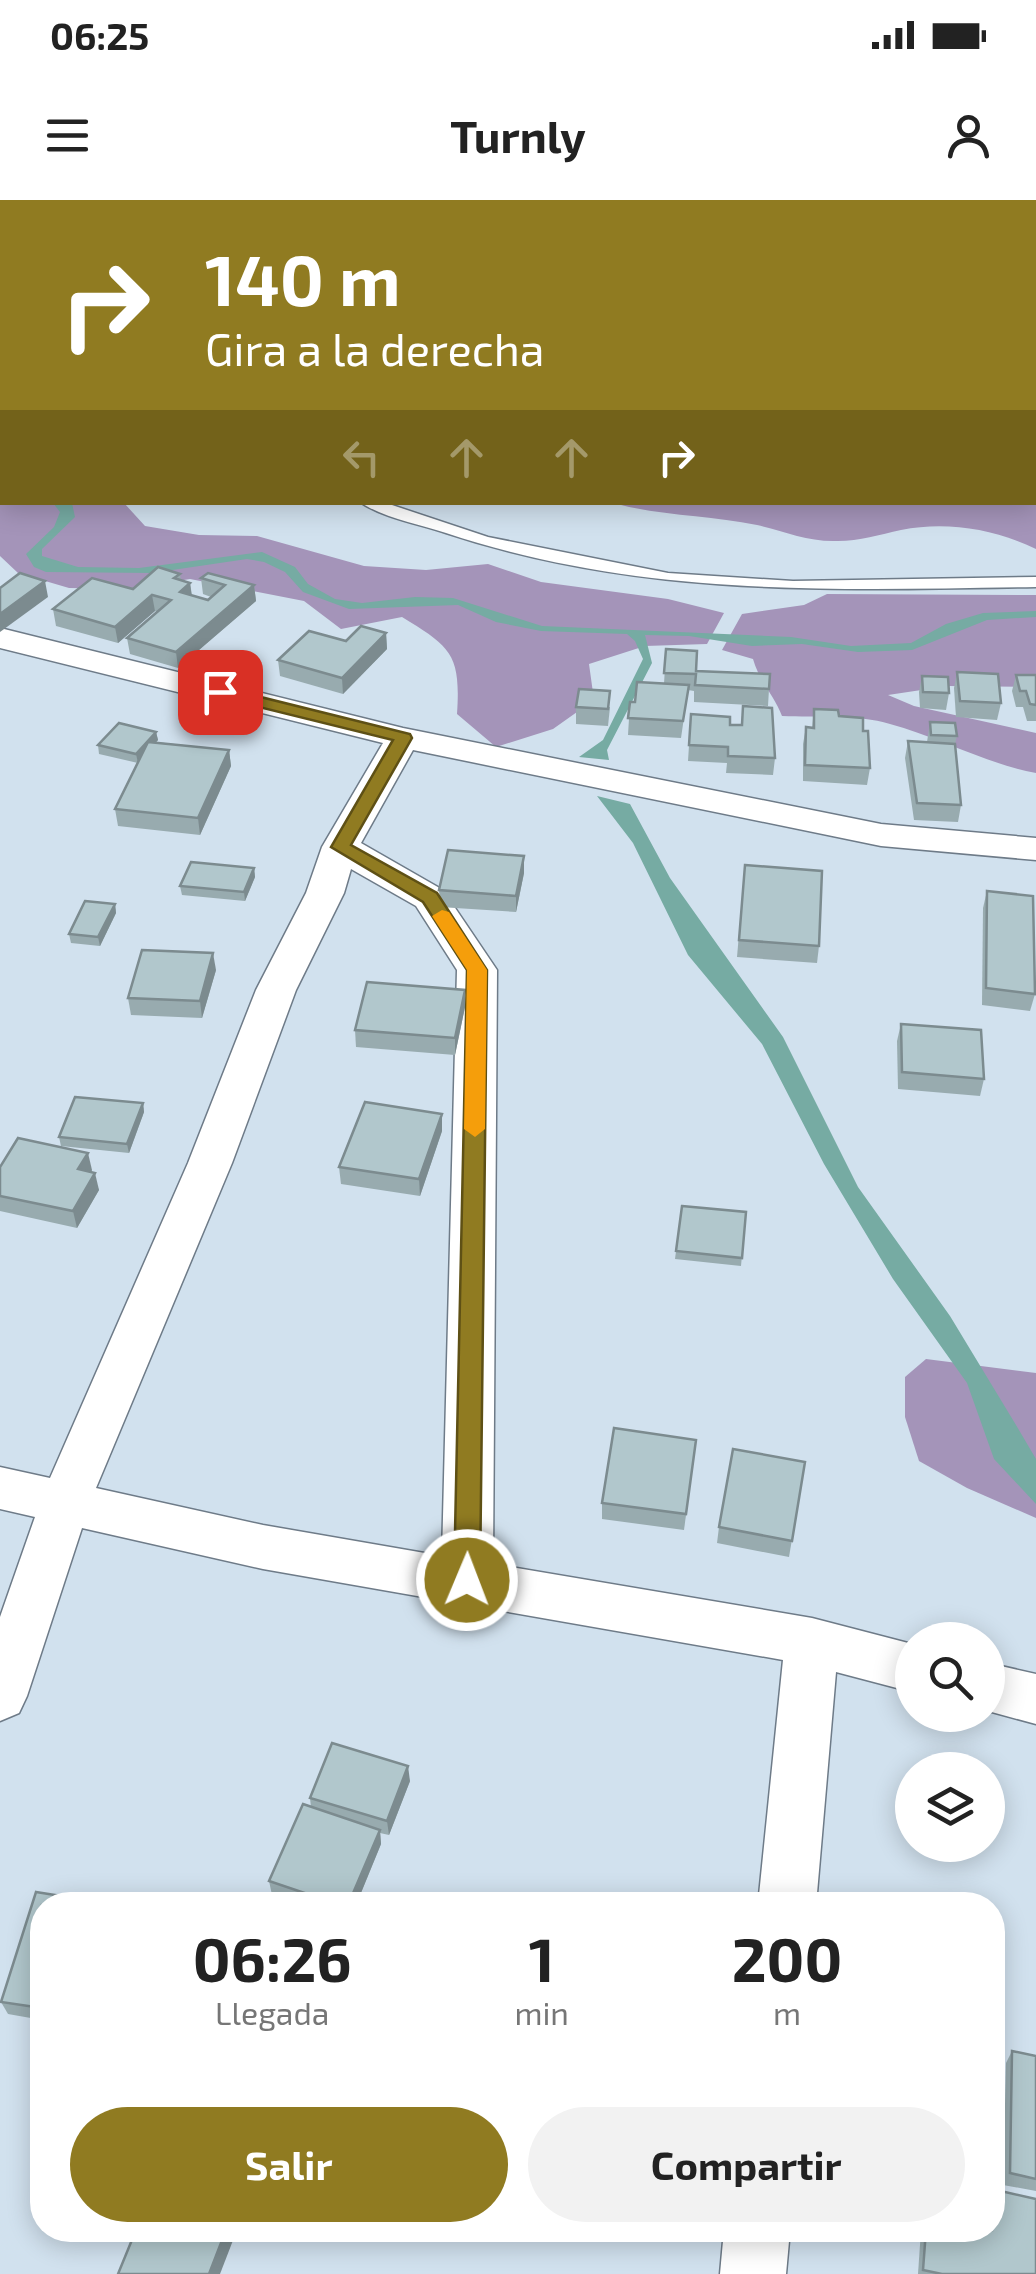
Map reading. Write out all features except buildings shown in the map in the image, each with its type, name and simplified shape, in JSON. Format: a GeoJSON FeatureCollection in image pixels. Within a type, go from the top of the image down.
{"type":"FeatureCollection","features":[{"type":"Feature","properties":{"kind":"street"},"geometry":{"type":"LineString","coordinates":[[0,638],[404,738],[881,834],[1036,849]]}},
{"type":"Feature","properties":{"kind":"street"},"geometry":{"type":"LineString","coordinates":[[0,1696],[64,1502],[210,1163],[276,990],[325,894],[340,847],[404,738]]}},
{"type":"Feature","properties":{"kind":"street"},"geometry":{"type":"LineString","coordinates":[[340,847],[430,898],[477,970],[467,1580]]}},
{"type":"Feature","properties":{"kind":"street"},"geometry":{"type":"LineString","coordinates":[[0,1488],[262,1547],[812,1642],[895,1664]]}},
{"type":"Feature","properties":{"kind":"street"},"geometry":{"type":"LineString","coordinates":[[789,1892],[812,1642]]}},
{"type":"Feature","properties":{"kind":"street"},"geometry":{"type":"LineString","coordinates":[[1005,1691],[1036,1699]]}},
{"type":"Feature","properties":{"kind":"street"},"geometry":{"type":"LineString","coordinates":[[753,2274],[756,2242]]}},
{"type":"Feature","properties":{"kind":"lane"},"geometry":{"type":"LineString","coordinates":[[376,505],[485,541],[668,578],[793,586],[1036,582]]}},
{"type":"Feature","properties":{"kind":"shaded area"},"geometry":{"type":"Polygon","coordinates":[[[0,505],[126,505],[145,526],[199,535],[257,536],[364,566],[426,570],[488,564],[541,582],[668,599],[724,613],[707,644],[645,646],[589,664],[594,700],[553,729],[496,747],[457,714],[457,678],[449,654],[432,636],[402,617],[341,629],[304,601],[190,579],[129,589],[69,588],[18,573],[0,556],[0,505]]]}},
{"type":"Feature","properties":{"kind":"shaded area"},"geometry":{"type":"Polygon","coordinates":[[[55,505],[72,505],[75,517],[42,549],[42,556],[78,567],[139,568],[262,552],[295,567],[308,584],[335,599],[362,603],[415,597],[453,598],[542,626],[791,637],[851,646],[911,643],[946,624],[983,613],[1036,611],[1036,617],[987,620],[912,650],[858,652],[802,644],[752,646],[689,636],[645,635],[652,663],[607,750],[609,760],[579,757],[603,740],[643,659],[627,634],[541,631],[496,622],[458,605],[349,609],[303,592],[285,572],[247,559],[152,573],[46,572],[34,567],[26,554],[54,527],[60,512],[55,505]]]}},
{"type":"Feature","properties":{"kind":"shaded area"},"geometry":{"type":"Polygon","coordinates":[[[622,505],[1036,505],[1036,549],[1004,536],[953,527],[918,527],[859,539],[823,541],[757,525],[622,505]]]}},
{"type":"Feature","properties":{"kind":"shaded area"},"geometry":{"type":"Polygon","coordinates":[[[827,594],[1036,595],[1036,687],[948,686],[888,695],[914,706],[1036,733],[1036,773],[877,721],[782,716],[753,659],[722,650],[742,614],[804,605],[827,594]]]}},
{"type":"Feature","properties":{"kind":"shaded area"},"geometry":{"type":"Polygon","coordinates":[[[597,796],[630,804],[670,878],[783,1037],[858,1187],[950,1316],[1036,1459],[1036,1504],[994,1459],[967,1383],[893,1279],[824,1164],[762,1044],[688,955],[633,843],[597,796]]]}},
{"type":"Feature","properties":{"kind":"shaded area"},"geometry":{"type":"Polygon","coordinates":[[[926,1359],[1036,1373],[1036,1518],[967,1488],[919,1461],[905,1417],[905,1377],[926,1359]]]}},
{"type":"Feature","properties":{"kind":"slow traffic"},"geometry":{"type":"LineString","coordinates":[[442,916],[477,970],[475,1129]]}},
{"type":"Feature","properties":{"kind":"route"},"geometry":{"type":"LineString","coordinates":[[220,692],[404,738],[340,847],[430,898],[477,970],[467,1580]]}}]}
